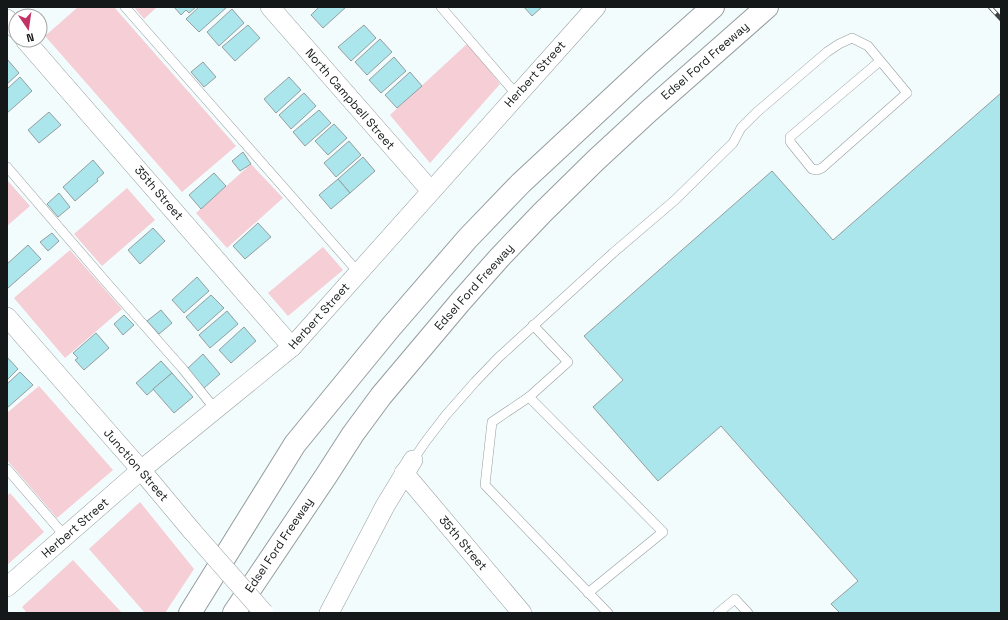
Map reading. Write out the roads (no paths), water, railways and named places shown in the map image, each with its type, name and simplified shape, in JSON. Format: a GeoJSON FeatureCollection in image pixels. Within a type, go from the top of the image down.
{"type":"FeatureCollection","features":[{"type":"Feature","properties":{"kind":"highway"},"geometry":{"type":"LineString","coordinates":[[190,613],[296,444],[390,328],[468,238],[521,184],[650,63],[713,7]]}},
{"type":"Feature","properties":{"kind":"highway","name":"Edsel Ford Freeway"},"geometry":{"type":"LineString","coordinates":[[234,613],[353,434],[381,396],[461,301],[542,213],[596,160],[767,7]]}},
{"type":"Feature","properties":{"kind":"street","name":"North Campbell Street"},"geometry":{"type":"LineString","coordinates":[[270,7],[431,191]]}},
{"type":"Feature","properties":{"kind":"street","name":"Herbert Street"},"geometry":{"type":"LineString","coordinates":[[7,587],[141,470],[292,347],[596,7]]}},
{"type":"Feature","properties":{"kind":"street","name":"35th Street"},"geometry":{"type":"LineString","coordinates":[[32,48],[292,347]]}},
{"type":"Feature","properties":{"kind":"street","name":"Junction Street"},"geometry":{"type":"LineString","coordinates":[[7,317],[264,613]]}},
{"type":"Feature","properties":{"kind":"street","name":"35th Street"},"geometry":{"type":"LineString","coordinates":[[408,467],[522,613]]}},
{"type":"Feature","properties":{"kind":"street"},"geometry":{"type":"LineString","coordinates":[[329,613],[385,506],[408,467]]}},
{"type":"Feature","properties":{"kind":"lane"},"geometry":{"type":"LineString","coordinates":[[125,7],[358,272]]}},
{"type":"Feature","properties":{"kind":"lane"},"geometry":{"type":"LineString","coordinates":[[441,7],[517,95]]}},
{"type":"Feature","properties":{"kind":"lane"},"geometry":{"type":"LineString","coordinates":[[408,467],[446,415],[498,358],[613,253],[675,200],[733,142],[741,128],[757,112],[827,52],[852,38],[868,46],[907,93],[822,168],[817,170],[812,169],[791,143],[790,137],[880,61]]}},
{"type":"Feature","properties":{"kind":"lane"},"geometry":{"type":"LineString","coordinates":[[7,167],[182,368],[215,409]]}},
{"type":"Feature","properties":{"kind":"lane"},"geometry":{"type":"LineString","coordinates":[[533,325],[568,362],[529,398],[492,422],[485,486],[608,613]]}},
{"type":"Feature","properties":{"kind":"lane"},"geometry":{"type":"LineString","coordinates":[[529,398],[663,532],[588,592]]}},
{"type":"Feature","properties":{"kind":"lane"},"geometry":{"type":"LineString","coordinates":[[7,469],[65,536]]}},
{"type":"Feature","properties":{"kind":"lane"},"geometry":{"type":"LineString","coordinates":[[718,613],[735,599],[748,613]]}},
{"type":"Feature","properties":{"kind":"railway"},"geometry":{"type":"LineString","coordinates":[[990,7],[1001,19]]}}]}
